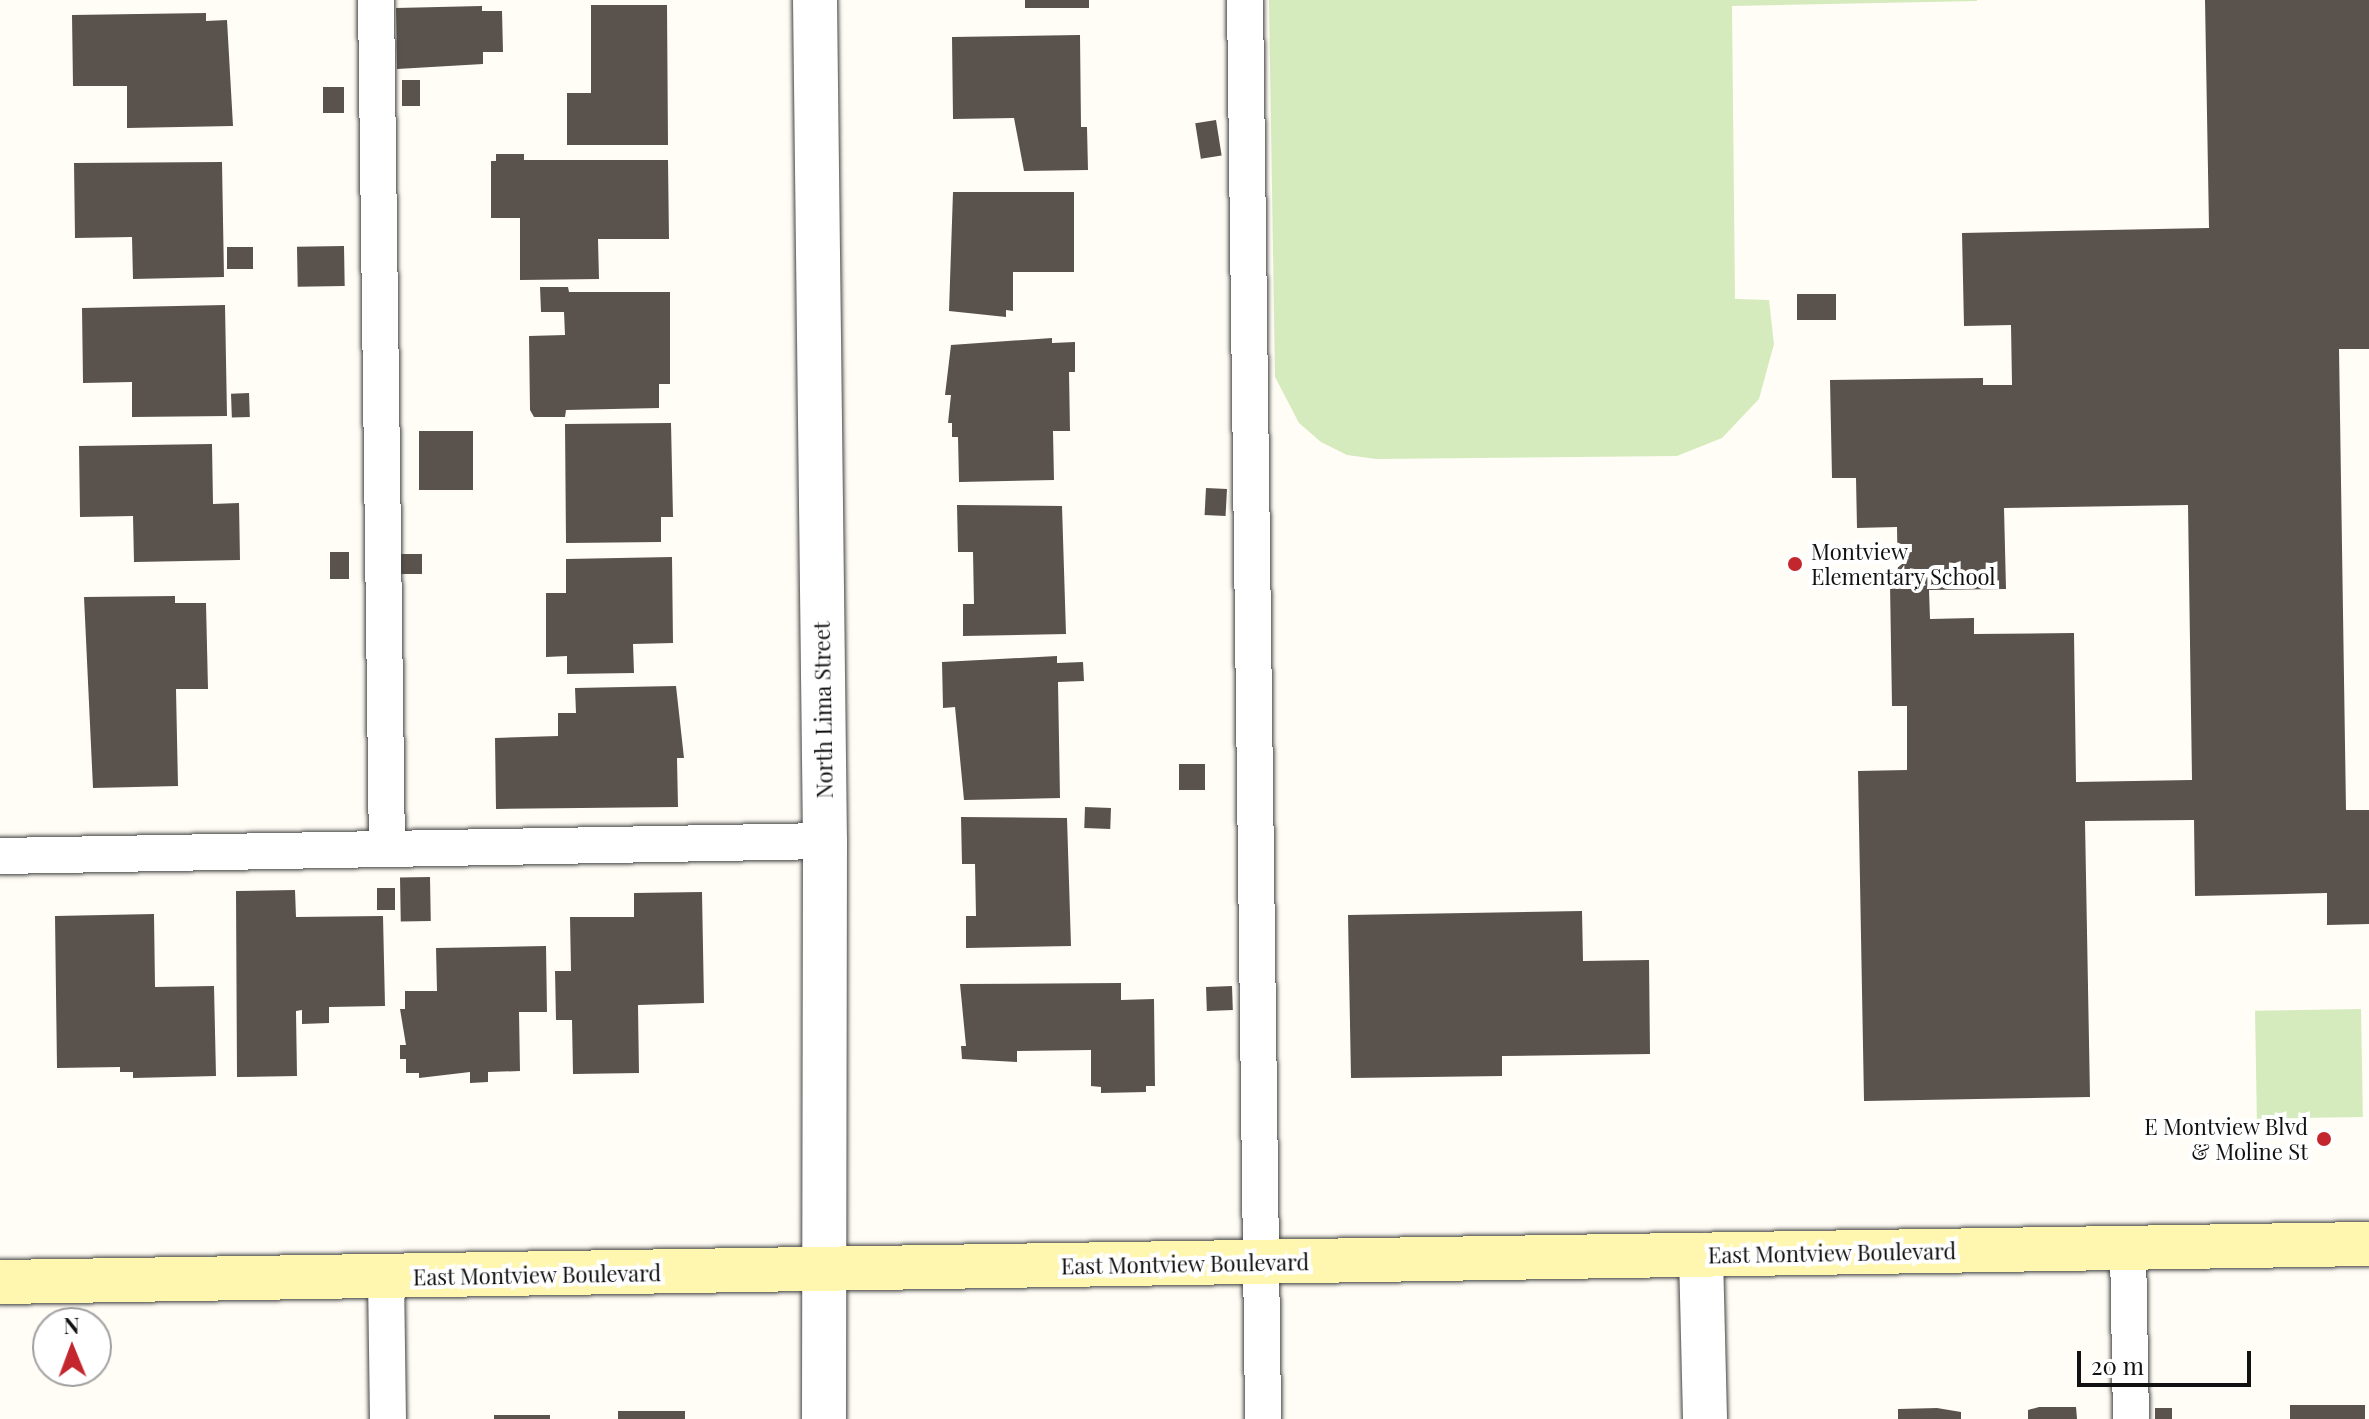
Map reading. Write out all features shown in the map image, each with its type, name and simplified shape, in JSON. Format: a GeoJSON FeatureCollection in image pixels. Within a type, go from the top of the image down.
{"type":"FeatureCollection","features":[{"type":"Feature","properties":{"kind":"main road","name":"East Montview Boulevard"},"geometry":{"type":"LineString","coordinates":[[0,1282],[821,1272],[2369,1244]]}},
{"type":"Feature","properties":{"kind":"street","name":"North Lima Street"},"geometry":{"type":"LineString","coordinates":[[815,0],[825,841],[821,1272],[824,1419]]}},
{"type":"Feature","properties":{"kind":"street"},"geometry":{"type":"LineString","coordinates":[[1701,1255],[1705,1419]]}},
{"type":"Feature","properties":{"kind":"lane"},"geometry":{"type":"LineString","coordinates":[[376,0],[387,849]]}},
{"type":"Feature","properties":{"kind":"lane"},"geometry":{"type":"LineString","coordinates":[[1245,0],[1263,1419]]}},
{"type":"Feature","properties":{"kind":"lane"},"geometry":{"type":"LineString","coordinates":[[0,856],[825,841]]}},
{"type":"Feature","properties":{"kind":"lane"},"geometry":{"type":"LineString","coordinates":[[2128,1248],[2131,1419]]}},
{"type":"Feature","properties":{"kind":"lane"},"geometry":{"type":"LineString","coordinates":[[386,1277],[388,1419]]}},
{"type":"Feature","properties":{"kind":"green space"},"geometry":{"type":"Polygon","coordinates":[[[1269,0],[1977,1],[1732,6],[1735,299],[1769,300],[1774,344],[1759,399],[1722,438],[1677,456],[1376,459],[1347,455],[1321,442],[1299,423],[1275,377],[1269,0]]]}},
{"type":"Feature","properties":{"kind":"green space"},"geometry":{"type":"Polygon","coordinates":[[[2361,1009],[2363,1117],[2257,1119],[2255,1011],[2361,1009]]]}},
{"type":"Feature","properties":{"kind":"building"},"geometry":{"type":"Polygon","coordinates":[[[1025,0],[1089,0],[1089,8],[1025,8],[1025,0]]]}},
{"type":"Feature","properties":{"kind":"building"},"geometry":{"type":"Polygon","coordinates":[[[2205,0],[2369,0],[2369,349],[2339,349],[2346,810],[2369,810],[2369,924],[2327,925],[2327,893],[2195,896],[2194,820],[2085,821],[2090,1097],[1864,1101],[1858,771],[1907,770],[1907,706],[1892,706],[1890,584],[1898,584],[1897,527],[1857,528],[1856,478],[1832,478],[1830,380],[1983,378],[1983,385],[2012,385],[2011,325],[1964,326],[1962,233],[2209,228],[2205,0]],[[2188,505],[2004,508],[2006,589],[1929,590],[1930,619],[1974,618],[1974,634],[2074,633],[2076,782],[2192,780],[2188,505]]]}},
{"type":"Feature","properties":{"kind":"building"},"geometry":{"type":"Polygon","coordinates":[[[591,5],[667,5],[668,145],[567,145],[567,93],[591,93],[591,5]]]}},
{"type":"Feature","properties":{"kind":"building"},"geometry":{"type":"Polygon","coordinates":[[[482,6],[482,11],[502,11],[503,52],[483,52],[483,64],[397,69],[396,8],[482,6]]]}},
{"type":"Feature","properties":{"kind":"building"},"geometry":{"type":"Polygon","coordinates":[[[206,13],[206,21],[227,20],[233,126],[127,128],[127,86],[73,86],[72,15],[206,13]]]}},
{"type":"Feature","properties":{"kind":"building"},"geometry":{"type":"Polygon","coordinates":[[[1080,35],[1081,127],[1087,127],[1088,170],[1024,171],[1014,118],[953,119],[952,37],[1080,35]]]}},
{"type":"Feature","properties":{"kind":"building"},"geometry":{"type":"Polygon","coordinates":[[[402,80],[420,80],[420,106],[402,106],[402,80]]]}},
{"type":"Feature","properties":{"kind":"building"},"geometry":{"type":"Polygon","coordinates":[[[323,87],[344,87],[344,113],[323,113],[323,87]]]}},
{"type":"Feature","properties":{"kind":"building"},"geometry":{"type":"Polygon","coordinates":[[[1216,120],[1222,156],[1201,159],[1195,123],[1216,120]]]}},
{"type":"Feature","properties":{"kind":"building"},"geometry":{"type":"Polygon","coordinates":[[[496,154],[524,154],[524,160],[668,160],[669,239],[598,239],[599,279],[520,280],[520,218],[491,218],[491,161],[496,161],[496,154]]]}},
{"type":"Feature","properties":{"kind":"building"},"geometry":{"type":"Polygon","coordinates":[[[222,162],[224,277],[133,279],[132,237],[75,238],[74,163],[222,162]]]}},
{"type":"Feature","properties":{"kind":"building"},"geometry":{"type":"Polygon","coordinates":[[[953,192],[1074,192],[1074,272],[1013,272],[1013,311],[1006,310],[1006,317],[949,311],[953,192]]]}},
{"type":"Feature","properties":{"kind":"building"},"geometry":{"type":"Polygon","coordinates":[[[344,246],[345,286],[298,287],[297,247],[344,246]]]}},
{"type":"Feature","properties":{"kind":"building"},"geometry":{"type":"Polygon","coordinates":[[[227,247],[253,247],[253,269],[227,269],[227,247]]]}},
{"type":"Feature","properties":{"kind":"building"},"geometry":{"type":"Polygon","coordinates":[[[540,287],[568,287],[569,292],[670,292],[670,384],[659,384],[659,408],[566,410],[565,417],[534,417],[530,410],[529,336],[565,335],[564,312],[541,312],[540,287]]]}},
{"type":"Feature","properties":{"kind":"building"},"geometry":{"type":"Polygon","coordinates":[[[1797,294],[1836,294],[1836,320],[1797,320],[1797,294]]]}},
{"type":"Feature","properties":{"kind":"building"},"geometry":{"type":"Polygon","coordinates":[[[225,305],[227,416],[132,417],[132,382],[83,383],[82,308],[225,305]]]}},
{"type":"Feature","properties":{"kind":"building"},"geometry":{"type":"Polygon","coordinates":[[[1052,338],[1052,343],[1075,342],[1075,372],[1069,372],[1070,431],[1053,431],[1054,480],[959,482],[958,437],[952,437],[952,423],[948,423],[951,395],[945,395],[951,345],[1052,338]]]}},
{"type":"Feature","properties":{"kind":"building"},"geometry":{"type":"Polygon","coordinates":[[[249,393],[250,417],[232,418],[231,394],[249,393]]]}},
{"type":"Feature","properties":{"kind":"building"},"geometry":{"type":"Polygon","coordinates":[[[671,423],[673,517],[661,517],[661,542],[566,543],[565,424],[671,423]]]}},
{"type":"Feature","properties":{"kind":"building"},"geometry":{"type":"Polygon","coordinates":[[[419,431],[473,431],[473,490],[419,490],[419,431]]]}},
{"type":"Feature","properties":{"kind":"building"},"geometry":{"type":"Polygon","coordinates":[[[212,444],[213,504],[239,503],[240,560],[134,562],[133,516],[80,517],[79,446],[212,444]]]}},
{"type":"Feature","properties":{"kind":"building"},"geometry":{"type":"Polygon","coordinates":[[[1206,488],[1227,489],[1226,516],[1205,515],[1206,488]]]}},
{"type":"Feature","properties":{"kind":"building"},"geometry":{"type":"Polygon","coordinates":[[[957,505],[1062,506],[1066,634],[963,636],[963,604],[974,604],[973,552],[958,552],[957,505]]]}},
{"type":"Feature","properties":{"kind":"building"},"geometry":{"type":"Polygon","coordinates":[[[330,552],[349,552],[349,579],[330,579],[330,552]]]}},
{"type":"Feature","properties":{"kind":"building"},"geometry":{"type":"Polygon","coordinates":[[[401,554],[422,554],[422,574],[401,574],[401,554]]]}},
{"type":"Feature","properties":{"kind":"building"},"geometry":{"type":"Polygon","coordinates":[[[672,557],[673,643],[633,644],[634,673],[567,674],[567,656],[546,657],[546,593],[566,593],[566,559],[672,557]]]}},
{"type":"Feature","properties":{"kind":"building"},"geometry":{"type":"Polygon","coordinates":[[[175,596],[175,603],[206,603],[208,689],[176,689],[178,786],[93,788],[84,597],[175,596]]]}},
{"type":"Feature","properties":{"kind":"building"},"geometry":{"type":"Polygon","coordinates":[[[1057,656],[1057,663],[1083,662],[1084,681],[1058,682],[1060,798],[964,800],[955,707],[943,708],[942,662],[1057,656]]]}},
{"type":"Feature","properties":{"kind":"building"},"geometry":{"type":"Polygon","coordinates":[[[676,686],[684,758],[677,758],[678,807],[496,809],[495,738],[558,736],[558,713],[576,713],[575,688],[676,686]]]}},
{"type":"Feature","properties":{"kind":"building"},"geometry":{"type":"Polygon","coordinates":[[[1179,764],[1205,764],[1205,790],[1179,790],[1179,764]]]}},
{"type":"Feature","properties":{"kind":"building"},"geometry":{"type":"Polygon","coordinates":[[[1085,807],[1111,808],[1110,829],[1084,828],[1085,807]]]}},
{"type":"Feature","properties":{"kind":"building"},"geometry":{"type":"Polygon","coordinates":[[[961,817],[1067,818],[1071,946],[966,948],[966,916],[976,916],[975,864],[962,864],[961,817]]]}},
{"type":"Feature","properties":{"kind":"building"},"geometry":{"type":"Polygon","coordinates":[[[430,877],[431,921],[401,922],[400,878],[430,877]]]}},
{"type":"Feature","properties":{"kind":"building"},"geometry":{"type":"Polygon","coordinates":[[[377,888],[395,888],[395,910],[377,910],[377,888]]]}},
{"type":"Feature","properties":{"kind":"building"},"geometry":{"type":"Polygon","coordinates":[[[295,890],[296,917],[383,916],[385,1006],[329,1007],[329,1023],[302,1024],[302,1010],[296,1011],[297,1076],[237,1077],[236,891],[295,890]]]}},
{"type":"Feature","properties":{"kind":"building"},"geometry":{"type":"Polygon","coordinates":[[[702,892],[704,1003],[638,1005],[639,1073],[573,1074],[572,1020],[556,1020],[555,971],[571,971],[570,917],[634,917],[634,893],[702,892]]]}},
{"type":"Feature","properties":{"kind":"building"},"geometry":{"type":"Polygon","coordinates":[[[1582,911],[1583,961],[1649,960],[1650,1054],[1502,1056],[1502,1076],[1351,1078],[1348,915],[1582,911]]]}},
{"type":"Feature","properties":{"kind":"building"},"geometry":{"type":"Polygon","coordinates":[[[154,914],[155,987],[214,986],[216,1076],[133,1078],[133,1072],[120,1072],[120,1067],[57,1068],[55,916],[154,914]]]}},
{"type":"Feature","properties":{"kind":"building"},"geometry":{"type":"Polygon","coordinates":[[[546,946],[547,1012],[519,1012],[520,1071],[488,1072],[488,1082],[470,1083],[470,1072],[419,1078],[419,1073],[406,1073],[406,1059],[400,1059],[400,1045],[406,1045],[400,1009],[405,1009],[405,991],[437,991],[436,948],[546,946]]]}},
{"type":"Feature","properties":{"kind":"building"},"geometry":{"type":"Polygon","coordinates":[[[1121,983],[1121,1000],[1154,999],[1155,1086],[1146,1086],[1146,1092],[1101,1093],[1101,1087],[1091,1086],[1091,1050],[1017,1051],[1017,1062],[962,1059],[961,1046],[966,1046],[960,984],[1121,983]]]}},
{"type":"Feature","properties":{"kind":"building"},"geometry":{"type":"Polygon","coordinates":[[[1232,986],[1233,1010],[1207,1011],[1206,987],[1232,986]]]}},
{"type":"Feature","properties":{"kind":"building"},"geometry":{"type":"Polygon","coordinates":[[[2290,1405],[2365,1405],[2365,1419],[2290,1419],[2290,1405]]]}},
{"type":"Feature","properties":{"kind":"building"},"geometry":{"type":"Polygon","coordinates":[[[2076,1407],[2077,1419],[2028,1419],[2028,1410],[2076,1407]]]}},
{"type":"Feature","properties":{"kind":"building"},"geometry":{"type":"Polygon","coordinates":[[[1937,1408],[1961,1412],[1961,1419],[1898,1419],[1898,1409],[1937,1408]]]}},
{"type":"Feature","properties":{"kind":"building"},"geometry":{"type":"Polygon","coordinates":[[[2155,1408],[2172,1408],[2172,1419],[2155,1419],[2155,1408]]]}},
{"type":"Feature","properties":{"kind":"building"},"geometry":{"type":"Polygon","coordinates":[[[618,1411],[685,1411],[685,1419],[618,1419],[618,1411]]]}},
{"type":"Feature","properties":{"kind":"building"},"geometry":{"type":"Polygon","coordinates":[[[494,1415],[550,1415],[550,1419],[494,1419],[494,1415]]]}},
{"type":"Feature","properties":{"kind":"place","name":"Montview Elementary School"},"geometry":{"type":"Point","coordinates":[1795,564]}},
{"type":"Feature","properties":{"kind":"place","name":"E Montview Blvd & Moline St"},"geometry":{"type":"Point","coordinates":[2324,1139]}}]}
